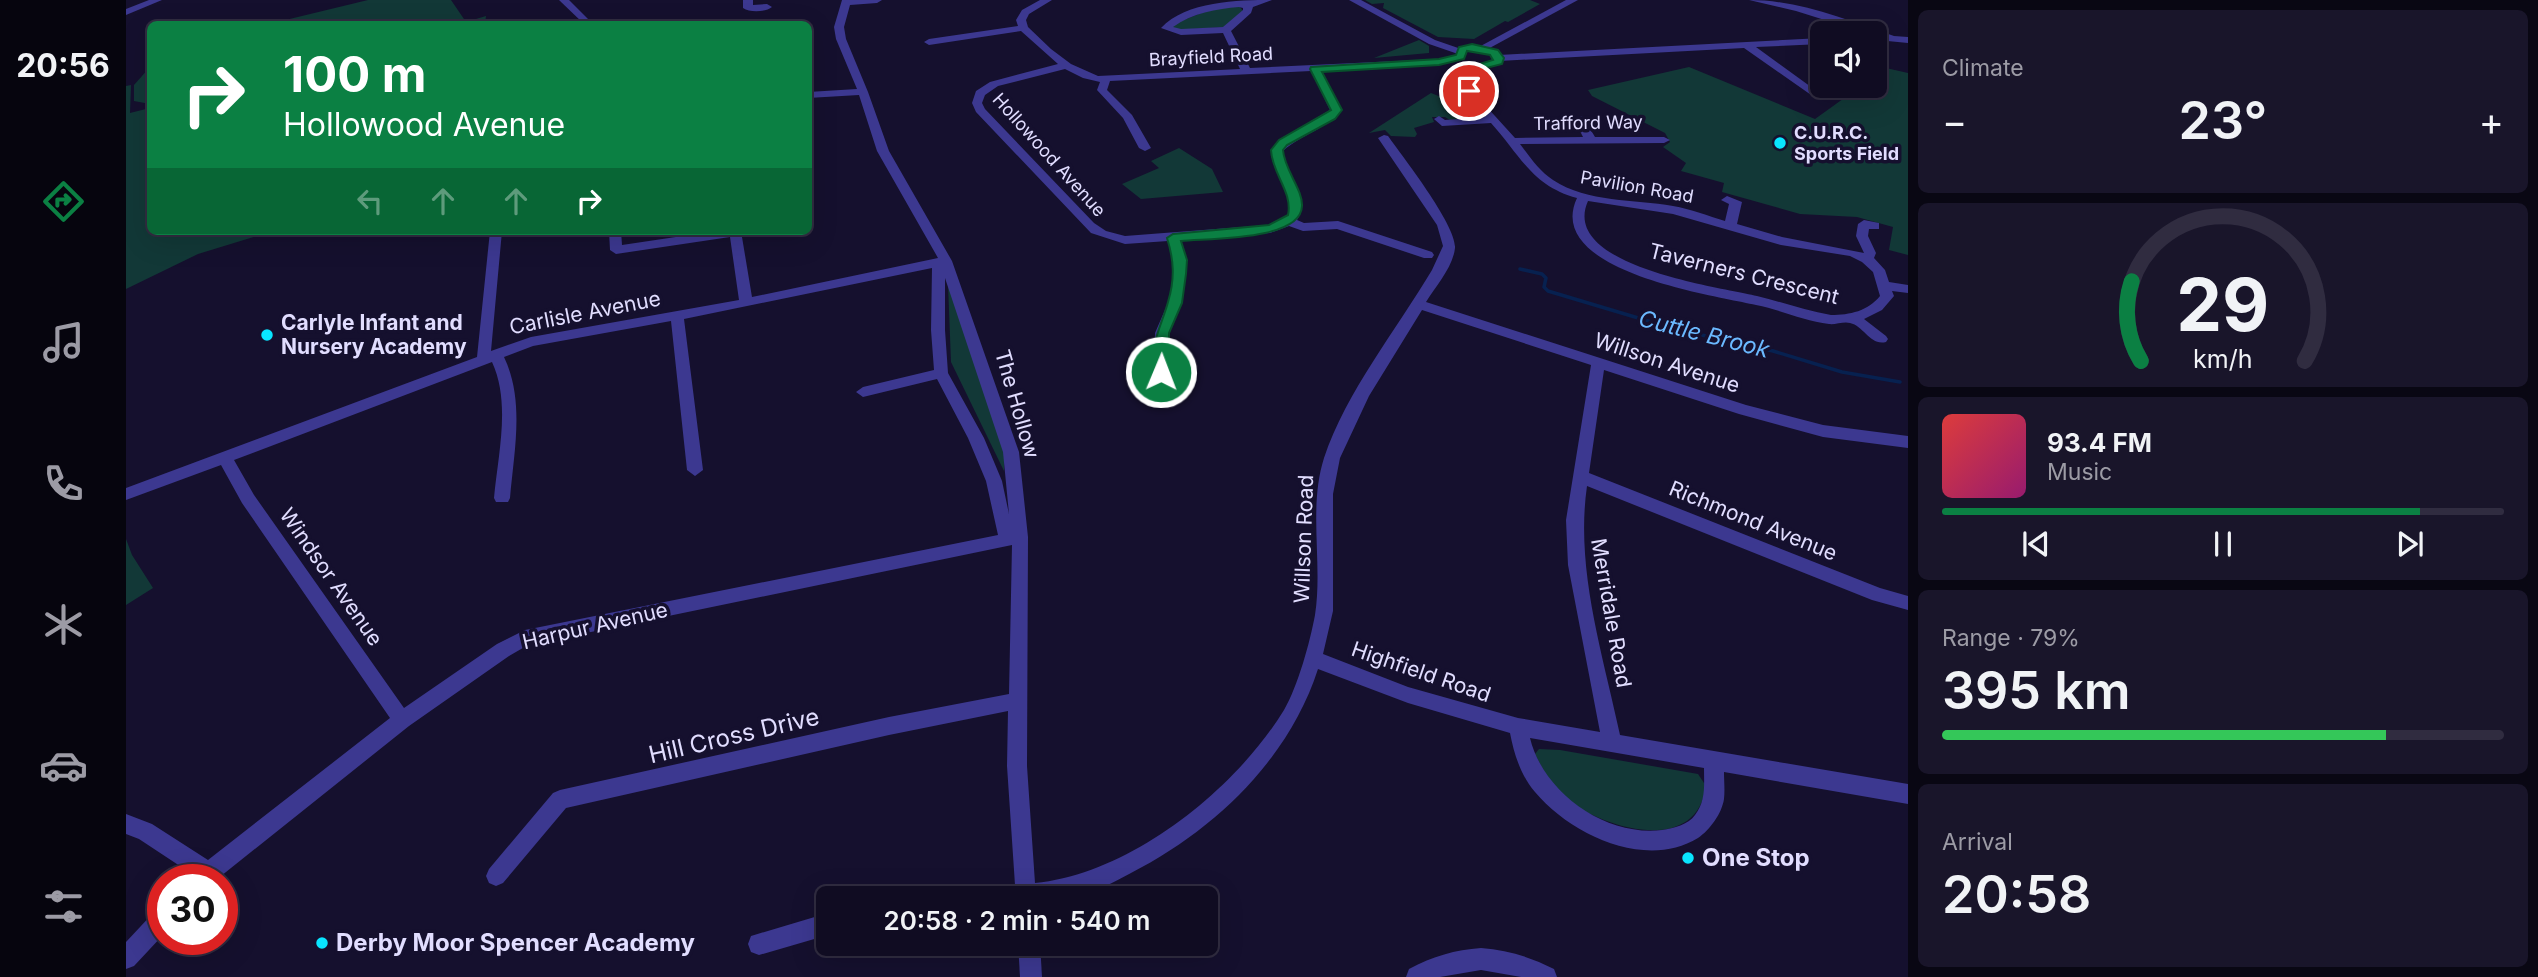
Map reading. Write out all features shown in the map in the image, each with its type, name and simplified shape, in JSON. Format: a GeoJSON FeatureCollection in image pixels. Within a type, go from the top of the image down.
{"type":"FeatureCollection","features":[{"type":"Feature","properties":{"kind":"street"},"geometry":{"type":"LineString","coordinates":[[126,12],[157,0]]}},
{"type":"Feature","properties":{"kind":"street"},"geometry":{"type":"LineString","coordinates":[[564,0],[586,21]]}},
{"type":"Feature","properties":{"kind":"street"},"geometry":{"type":"LineString","coordinates":[[748,0],[748,8],[767,7]]}},
{"type":"Feature","properties":{"kind":"street"},"geometry":{"type":"LineString","coordinates":[[847,1],[877,0]]}},
{"type":"Feature","properties":{"kind":"street"},"geometry":{"type":"LineString","coordinates":[[929,42],[1023,28],[1021,20],[1025,12],[1047,0]]}},
{"type":"Feature","properties":{"kind":"street"},"geometry":{"type":"LineString","coordinates":[[1248,5],[1248,11],[1226,30],[1181,32],[1166,28],[1170,23],[1202,11],[1267,0]]}},
{"type":"Feature","properties":{"kind":"street"},"geometry":{"type":"LineString","coordinates":[[1354,0],[1460,54],[1469,63],[1483,66],[1496,63],[1499,58]]}},
{"type":"Feature","properties":{"kind":"street","name":"Brayfield Road"},"geometry":{"type":"LineString","coordinates":[[1023,28],[1067,65],[1087,76],[1106,79],[1315,69],[1439,62],[1460,54],[1466,48],[1482,48],[1573,0]]}},
{"type":"Feature","properties":{"kind":"street"},"geometry":{"type":"LineString","coordinates":[[1754,0],[1794,3],[1891,37],[1908,40]]}},
{"type":"Feature","properties":{"kind":"street","name":"The Hollow"},"geometry":{"type":"LineString","coordinates":[[847,1],[838,27],[883,151],[943,262],[1011,452],[1017,766],[1025,886]]}},
{"type":"Feature","properties":{"kind":"street"},"geometry":{"type":"LineString","coordinates":[[1226,30],[1247,72]]}},
{"type":"Feature","properties":{"kind":"street"},"geometry":{"type":"LineString","coordinates":[[1887,37],[1891,37]]}},
{"type":"Feature","properties":{"kind":"street"},"geometry":{"type":"LineString","coordinates":[[1499,58],[1810,42]]}},
{"type":"Feature","properties":{"kind":"street"},"geometry":{"type":"LineString","coordinates":[[1746,45],[1810,91]]}},
{"type":"Feature","properties":{"kind":"street"},"geometry":{"type":"LineString","coordinates":[[1482,48],[1494,52],[1499,58]]}},
{"type":"Feature","properties":{"kind":"street","name":"Hollowood Avenue"},"geometry":{"type":"LineString","coordinates":[[1067,65],[986,88],[977,97],[980,110],[1091,229],[1125,240],[1270,229],[1288,221]]}},
{"type":"Feature","properties":{"kind":"street","name":"Pavilion Road"},"geometry":{"type":"LineString","coordinates":[[1483,66],[1469,91],[1541,177],[1584,197],[1674,210],[1789,243],[1853,253],[1867,259]]}},
{"type":"Feature","properties":{"kind":"street"},"geometry":{"type":"LineString","coordinates":[[1315,69],[1336,110],[1331,116],[1283,142],[1277,150],[1278,162],[1297,203],[1296,213],[1288,221],[1303,226],[1338,225],[1428,255]]}},
{"type":"Feature","properties":{"kind":"street"},"geometry":{"type":"LineString","coordinates":[[1106,79],[1102,90],[1128,117],[1145,148]]}},
{"type":"Feature","properties":{"kind":"street"},"geometry":{"type":"LineString","coordinates":[[812,95],[863,93]]}},
{"type":"Feature","properties":{"kind":"street"},"geometry":{"type":"LineString","coordinates":[[1439,119],[1441,123],[1494,120]]}},
{"type":"Feature","properties":{"kind":"street"},"geometry":{"type":"LineString","coordinates":[[1579,119],[1590,139]]}},
{"type":"Feature","properties":{"kind":"street","name":"Willson Road"},"geometry":{"type":"LineString","coordinates":[[1079,886],[1139,858],[1183,831],[1246,772],[1292,713],[1324,612],[1326,491],[1329,468],[1342,433],[1448,251],[1448,241],[1438,218],[1384,138]]}},
{"type":"Feature","properties":{"kind":"street","name":"Trafford Way"},"geometry":{"type":"LineString","coordinates":[[1512,141],[1664,140]]}},
{"type":"Feature","properties":{"kind":"street","name":"Taverners Crescent"},"geometry":{"type":"LineString","coordinates":[[1584,197],[1577,215],[1580,229],[1594,247],[1620,264],[1672,280],[1822,318],[1853,318],[1883,303],[1887,296],[1886,286]]}},
{"type":"Feature","properties":{"kind":"street"},"geometry":{"type":"LineString","coordinates":[[1727,200],[1736,202],[1730,226]]}},
{"type":"Feature","properties":{"kind":"street"},"geometry":{"type":"LineString","coordinates":[[1875,226],[1864,224],[1862,236],[1870,253],[1867,259],[1879,270],[1886,286],[1908,289]]}},
{"type":"Feature","properties":{"kind":"street"},"geometry":{"type":"LineString","coordinates":[[496,235],[484,339],[490,356],[505,374],[510,402],[502,498]]}},
{"type":"Feature","properties":{"kind":"street"},"geometry":{"type":"LineString","coordinates":[[615,235],[615,250],[715,235]]}},
{"type":"Feature","properties":{"kind":"street"},"geometry":{"type":"LineString","coordinates":[[735,235],[746,303]]}},
{"type":"Feature","properties":{"kind":"street"},"geometry":{"type":"LineString","coordinates":[[1161,372],[1162,333],[1175,303],[1180,274],[1181,260],[1173,238]]}},
{"type":"Feature","properties":{"kind":"street"},"geometry":{"type":"LineString","coordinates":[[943,262],[938,330],[941,373],[976,438],[1014,538]]}},
{"type":"Feature","properties":{"kind":"street","name":"Carlisle Avenue"},"geometry":{"type":"LineString","coordinates":[[126,494],[531,342],[746,303],[943,262]]}},
{"type":"Feature","properties":{"kind":"street","name":"Willson Avenue"},"geometry":{"type":"LineString","coordinates":[[1419,303],[1598,364],[1823,431],[1908,442]]}},
{"type":"Feature","properties":{"kind":"street"},"geometry":{"type":"LineString","coordinates":[[677,316],[695,470]]}},
{"type":"Feature","properties":{"kind":"street"},"geometry":{"type":"LineString","coordinates":[[1853,318],[1881,339]]}},
{"type":"Feature","properties":{"kind":"street","name":"Merridale Road"},"geometry":{"type":"LineString","coordinates":[[1598,364],[1574,520],[1576,565],[1612,744]]}},
{"type":"Feature","properties":{"kind":"street"},"geometry":{"type":"LineString","coordinates":[[863,392],[941,373]]}},
{"type":"Feature","properties":{"kind":"street","name":"Windsor Avenue"},"geometry":{"type":"LineString","coordinates":[[225,458],[248,499],[402,720]]}},
{"type":"Feature","properties":{"kind":"street","name":"Richmond Avenue"},"geometry":{"type":"LineString","coordinates":[[1582,477],[1878,594],[1908,603]]}},
{"type":"Feature","properties":{"kind":"street","name":"Harpur Avenue"},"geometry":{"type":"LineString","coordinates":[[219,864],[402,720],[503,650],[525,638],[1014,538]]}},
{"type":"Feature","properties":{"kind":"street","name":"Highfield Road"},"geometry":{"type":"LineString","coordinates":[[1311,658],[1408,695],[1518,727],[1714,763],[1908,794]]}},
{"type":"Feature","properties":{"kind":"street","name":"Hill Cross Drive"},"geometry":{"type":"LineString","coordinates":[[496,876],[560,800],[889,726],[1017,701]]}},
{"type":"Feature","properties":{"kind":"street"},"geometry":{"type":"LineString","coordinates":[[1518,727],[1528,762],[1552,797],[1590,825],[1629,840],[1674,840],[1694,830],[1710,814],[1716,798],[1714,763]]}},
{"type":"Feature","properties":{"kind":"street"},"geometry":{"type":"LineString","coordinates":[[126,824],[145,831],[188,864]]}},
{"type":"Feature","properties":{"kind":"street"},"geometry":{"type":"LineString","coordinates":[[759,944],[816,927]]}},
{"type":"Feature","properties":{"kind":"street"},"geometry":{"type":"LineString","coordinates":[[126,957],[147,935]]}},
{"type":"Feature","properties":{"kind":"street"},"geometry":{"type":"LineString","coordinates":[[1030,956],[1031,977]]}},
{"type":"Feature","properties":{"kind":"street"},"geometry":{"type":"LineString","coordinates":[[1417,977],[1433,967],[1484,958],[1532,969],[1546,977]]}},
{"type":"Feature","properties":{"kind":"green space"},"geometry":{"type":"Polygon","coordinates":[[[368,0],[451,0],[465,21],[281,21],[368,0]]]}},
{"type":"Feature","properties":{"kind":"green space"},"geometry":{"type":"Polygon","coordinates":[[[1365,0],[1530,0],[1540,4],[1474,39],[1438,37],[1383,8],[1384,3],[1372,4],[1365,0]]]}},
{"type":"Feature","properties":{"kind":"green space"},"geometry":{"type":"Polygon","coordinates":[[[1231,6],[1240,7],[1243,11],[1226,27],[1174,30],[1171,25],[1204,12],[1231,6]]]}},
{"type":"Feature","properties":{"kind":"green space"},"geometry":{"type":"Polygon","coordinates":[[[486,16],[485,21],[469,21],[486,16]]]}},
{"type":"Feature","properties":{"kind":"green space"},"geometry":{"type":"Polygon","coordinates":[[[1419,40],[1429,46],[1429,53],[1374,58],[1419,40]]]}},
{"type":"Feature","properties":{"kind":"green space","name":"C.U.R.C. Sports Field"},"geometry":{"type":"Polygon","coordinates":[[[1689,67],[1815,119],[1844,98],[1887,98],[1887,68],[1908,73],[1908,255],[1889,250],[1893,227],[1857,217],[1800,214],[1722,192],[1724,183],[1681,171],[1686,163],[1663,147],[1670,142],[1665,133],[1592,96],[1588,90],[1689,67]]]}},
{"type":"Feature","properties":{"kind":"green space"},"geometry":{"type":"Polygon","coordinates":[[[1467,68],[1471,72],[1464,86],[1465,95],[1483,114],[1481,117],[1450,120],[1445,117],[1432,117],[1434,122],[1414,128],[1417,134],[1415,137],[1391,136],[1385,130],[1369,133],[1431,93],[1441,97],[1467,68]]]}},
{"type":"Feature","properties":{"kind":"green space"},"geometry":{"type":"Polygon","coordinates":[[[147,70],[147,103],[134,101],[134,85],[147,70]]]}},
{"type":"Feature","properties":{"kind":"green space"},"geometry":{"type":"Polygon","coordinates":[[[131,85],[130,113],[147,109],[147,235],[260,235],[198,254],[126,289],[126,86],[131,85]]]}},
{"type":"Feature","properties":{"kind":"green space"},"geometry":{"type":"Polygon","coordinates":[[[1179,148],[1212,169],[1223,192],[1141,199],[1122,184],[1159,168],[1151,161],[1179,148]]]}},
{"type":"Feature","properties":{"kind":"green space"},"geometry":{"type":"Polygon","coordinates":[[[948,284],[1004,447],[1004,471],[951,362],[948,284]]]}},
{"type":"Feature","properties":{"kind":"green space"},"geometry":{"type":"Polygon","coordinates":[[[126,539],[132,555],[153,588],[126,605],[126,539]]]}},
{"type":"Feature","properties":{"kind":"green space"},"geometry":{"type":"Polygon","coordinates":[[[1539,749],[1560,750],[1698,774],[1706,786],[1699,808],[1685,822],[1667,829],[1646,830],[1624,826],[1582,810],[1566,799],[1552,784],[1541,766],[1535,754],[1539,749]]]}},
{"type":"Feature","properties":{"kind":"waterway","name":"Cuttle Brook"},"geometry":{"type":"LineString","coordinates":[[1520,269],[1542,274],[1546,278],[1544,287],[1548,291],[1675,329],[1773,351],[1842,372],[1900,382]]}},
{"type":"Feature","properties":{"kind":"place","name":"C.U.R.C. Sports Field"},"geometry":{"type":"Point","coordinates":[1780,143]}},
{"type":"Feature","properties":{"kind":"place","name":"Carlyle Infant and Nursery Academy"},"geometry":{"type":"Point","coordinates":[267,335]}},
{"type":"Feature","properties":{"kind":"place","name":"One Stop"},"geometry":{"type":"Point","coordinates":[1688,858]}},
{"type":"Feature","properties":{"kind":"place","name":"Derby Moor Spencer Academy"},"geometry":{"type":"Point","coordinates":[322,943]}},
{"type":"Feature","properties":{"kind":"route"},"geometry":{"type":"LineString","coordinates":[[1161,372],[1162,333],[1175,303],[1180,274],[1181,260],[1173,238],[1270,229],[1294,217],[1297,203],[1278,162],[1277,150],[1283,142],[1331,116],[1336,110],[1315,69],[1439,62],[1460,57],[1462,50],[1472,47],[1494,52],[1499,58],[1498,62],[1483,66],[1469,91]]}}]}
